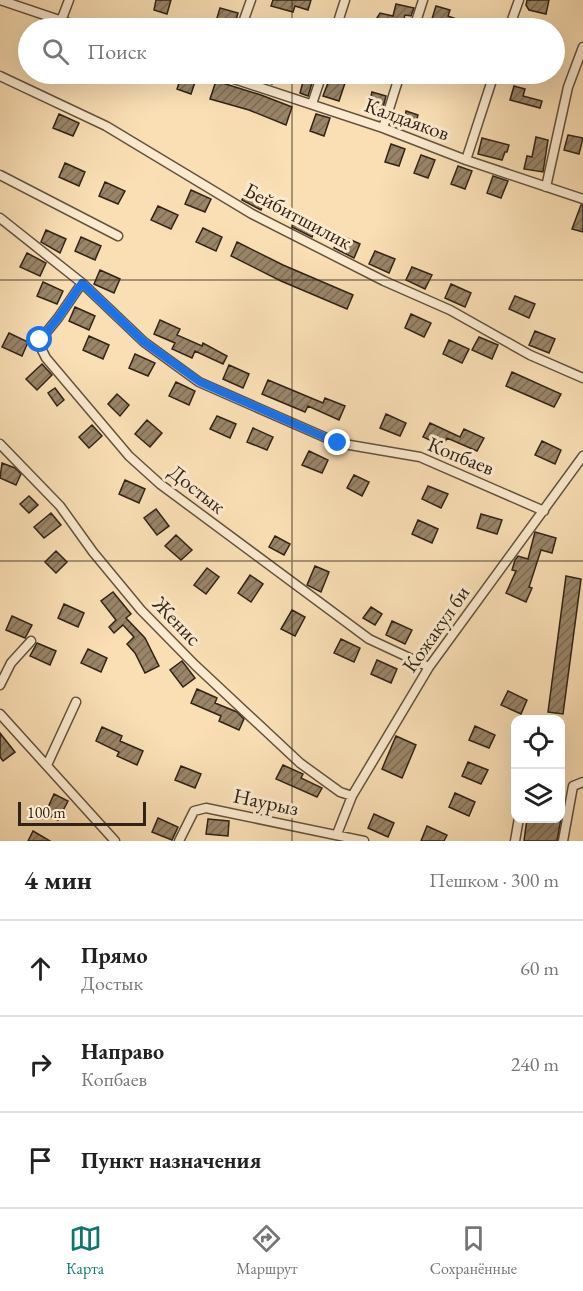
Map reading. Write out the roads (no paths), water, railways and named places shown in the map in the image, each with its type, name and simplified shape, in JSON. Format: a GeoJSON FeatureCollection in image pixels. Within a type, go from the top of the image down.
{"type":"FeatureCollection","features":[{"type":"Feature","properties":{"kind":"street"},"geometry":{"type":"LineString","coordinates":[[0,0],[52,18]]}},
{"type":"Feature","properties":{"kind":"street"},"geometry":{"type":"LineString","coordinates":[[62,18],[69,0]]}},
{"type":"Feature","properties":{"kind":"street"},"geometry":{"type":"LineString","coordinates":[[245,18],[251,0]]}},
{"type":"Feature","properties":{"kind":"street"},"geometry":{"type":"LineString","coordinates":[[339,18],[345,0]]}},
{"type":"Feature","properties":{"kind":"street"},"geometry":{"type":"LineString","coordinates":[[417,18],[423,0]]}},
{"type":"Feature","properties":{"kind":"street"},"geometry":{"type":"LineString","coordinates":[[513,18],[519,0]]}},
{"type":"Feature","properties":{"kind":"street"},"geometry":{"type":"LineString","coordinates":[[546,187],[568,87],[583,47]]}},
{"type":"Feature","properties":{"kind":"street","name":"Бейбитшилик"},"geometry":{"type":"LineString","coordinates":[[0,76],[106,126],[252,214],[384,281],[450,310],[530,355],[583,378]]}},
{"type":"Feature","properties":{"kind":"street","name":"Калдаяков"},"geometry":{"type":"LineString","coordinates":[[253,84],[583,199]]}},
{"type":"Feature","properties":{"kind":"street"},"geometry":{"type":"LineString","coordinates":[[312,104],[319,84]]}},
{"type":"Feature","properties":{"kind":"street"},"geometry":{"type":"LineString","coordinates":[[383,128],[396,84]]}},
{"type":"Feature","properties":{"kind":"street"},"geometry":{"type":"LineString","coordinates":[[466,160],[491,84]]}},
{"type":"Feature","properties":{"kind":"street"},"geometry":{"type":"LineString","coordinates":[[0,175],[118,236]]}},
{"type":"Feature","properties":{"kind":"street","name":"Копбаев"},"geometry":{"type":"LineString","coordinates":[[0,218],[82,283],[144,342],[200,382],[338,443],[420,457],[544,511]]}},
{"type":"Feature","properties":{"kind":"street","name":"Достык"},"geometry":{"type":"LineString","coordinates":[[82,283],[40,340],[40,346],[46,358],[129,456],[196,512],[369,639],[429,667]]}},
{"type":"Feature","properties":{"kind":"street","name":"Женис"},"geometry":{"type":"LineString","coordinates":[[0,444],[60,506],[93,552],[141,610],[195,666],[300,763],[340,792],[352,796]]}},
{"type":"Feature","properties":{"kind":"street","name":"Кожакул би"},"geometry":{"type":"LineString","coordinates":[[337,834],[352,796],[429,667],[583,456]]}},
{"type":"Feature","properties":{"kind":"street"},"geometry":{"type":"LineString","coordinates":[[0,685],[11,663],[31,640]]}},
{"type":"Feature","properties":{"kind":"street"},"geometry":{"type":"LineString","coordinates":[[48,765],[76,702]]}},
{"type":"Feature","properties":{"kind":"street"},"geometry":{"type":"LineString","coordinates":[[0,714],[114,841]]}},
{"type":"Feature","properties":{"kind":"street"},"geometry":{"type":"LineString","coordinates":[[563,841],[573,786],[583,782]]}},
{"type":"Feature","properties":{"kind":"street","name":"Наурыз"},"geometry":{"type":"LineString","coordinates":[[179,841],[194,811],[206,808],[364,841]]}},
{"type":"Feature","properties":{"kind":"street"},"geometry":{"type":"LineString","coordinates":[[515,841],[518,823]]}}]}
